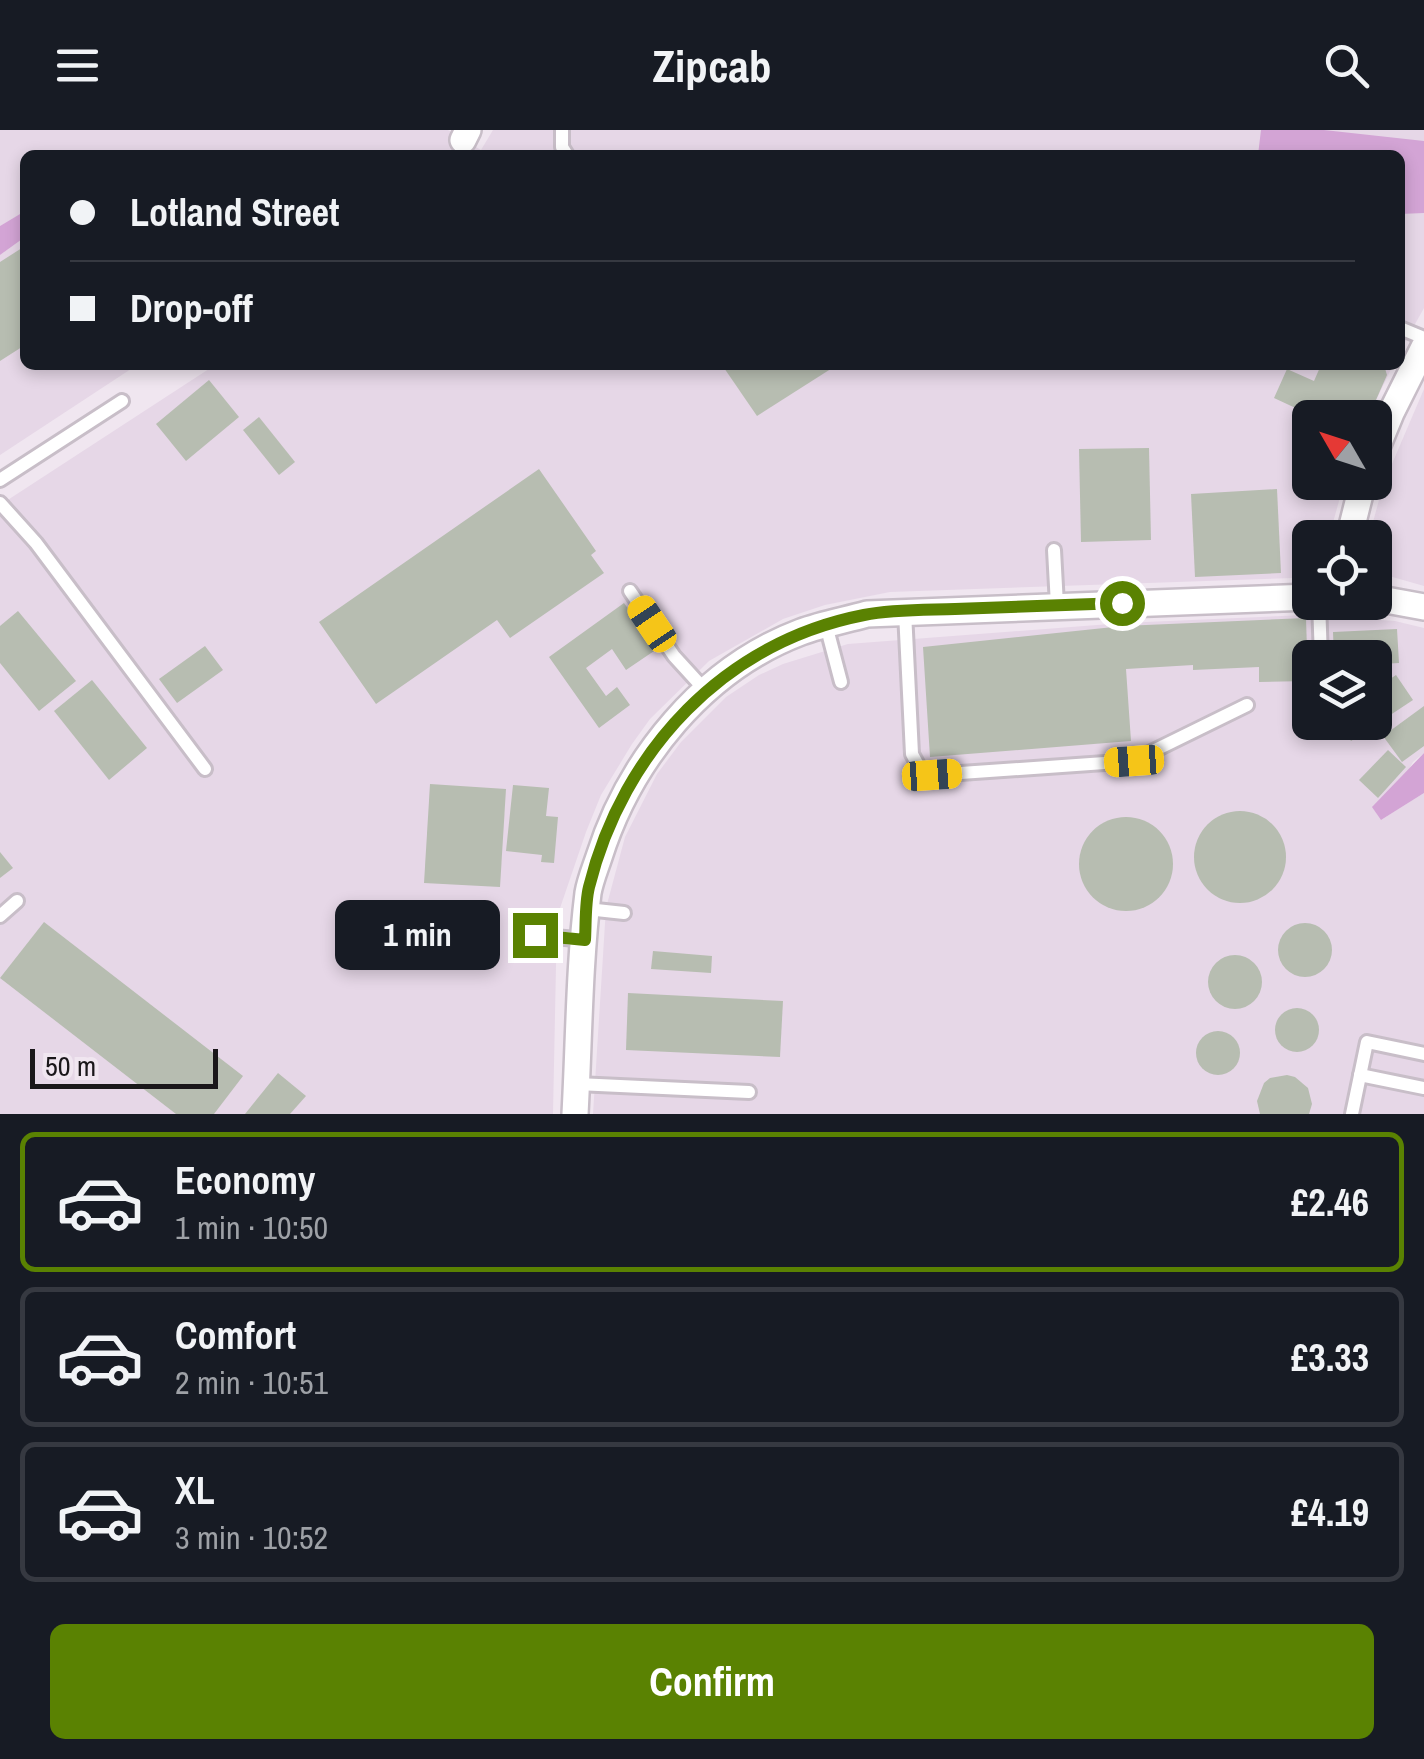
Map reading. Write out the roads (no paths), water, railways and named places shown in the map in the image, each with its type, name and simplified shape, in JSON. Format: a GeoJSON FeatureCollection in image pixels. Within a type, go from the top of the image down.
{"type":"FeatureCollection","features":[{"type":"Feature","properties":{"kind":"street"},"geometry":{"type":"LineString","coordinates":[[1392,409],[1424,348]]}},
{"type":"Feature","properties":{"kind":"street"},"geometry":{"type":"LineString","coordinates":[[575,1114],[588,890],[606,835],[631,780],[667,730],[705,690],[743,662],[800,632],[868,614],[1292,598]]}},
{"type":"Feature","properties":{"kind":"street"},"geometry":{"type":"LineString","coordinates":[[1392,601],[1424,607]]}},
{"type":"Feature","properties":{"kind":"lane"},"geometry":{"type":"LineString","coordinates":[[0,480],[122,402]]}},
{"type":"Feature","properties":{"kind":"lane"},"geometry":{"type":"LineString","coordinates":[[0,503],[36,544],[205,768]]}},
{"type":"Feature","properties":{"kind":"lane"},"geometry":{"type":"LineString","coordinates":[[1054,550],[1058,605]]}},
{"type":"Feature","properties":{"kind":"lane"},"geometry":{"type":"LineString","coordinates":[[630,591],[674,656],[705,690]]}},
{"type":"Feature","properties":{"kind":"lane"},"geometry":{"type":"LineString","coordinates":[[905,612],[912,754],[919,767],[932,775],[1134,761],[1247,705]]}},
{"type":"Feature","properties":{"kind":"lane"},"geometry":{"type":"LineString","coordinates":[[826,625],[841,682]]}},
{"type":"Feature","properties":{"kind":"lane"},"geometry":{"type":"LineString","coordinates":[[0,916],[17,900]]}},
{"type":"Feature","properties":{"kind":"lane"},"geometry":{"type":"LineString","coordinates":[[587,910],[624,913]]}},
{"type":"Feature","properties":{"kind":"lane"},"geometry":{"type":"LineString","coordinates":[[535,935],[585,940]]}},
{"type":"Feature","properties":{"kind":"lane"},"geometry":{"type":"LineString","coordinates":[[1352,1114],[1366,1042],[1424,1054]]}},
{"type":"Feature","properties":{"kind":"lane"},"geometry":{"type":"LineString","coordinates":[[1360,1075],[1424,1088]]}},
{"type":"Feature","properties":{"kind":"lane"},"geometry":{"type":"LineString","coordinates":[[577,1084],[748,1092]]}}]}
